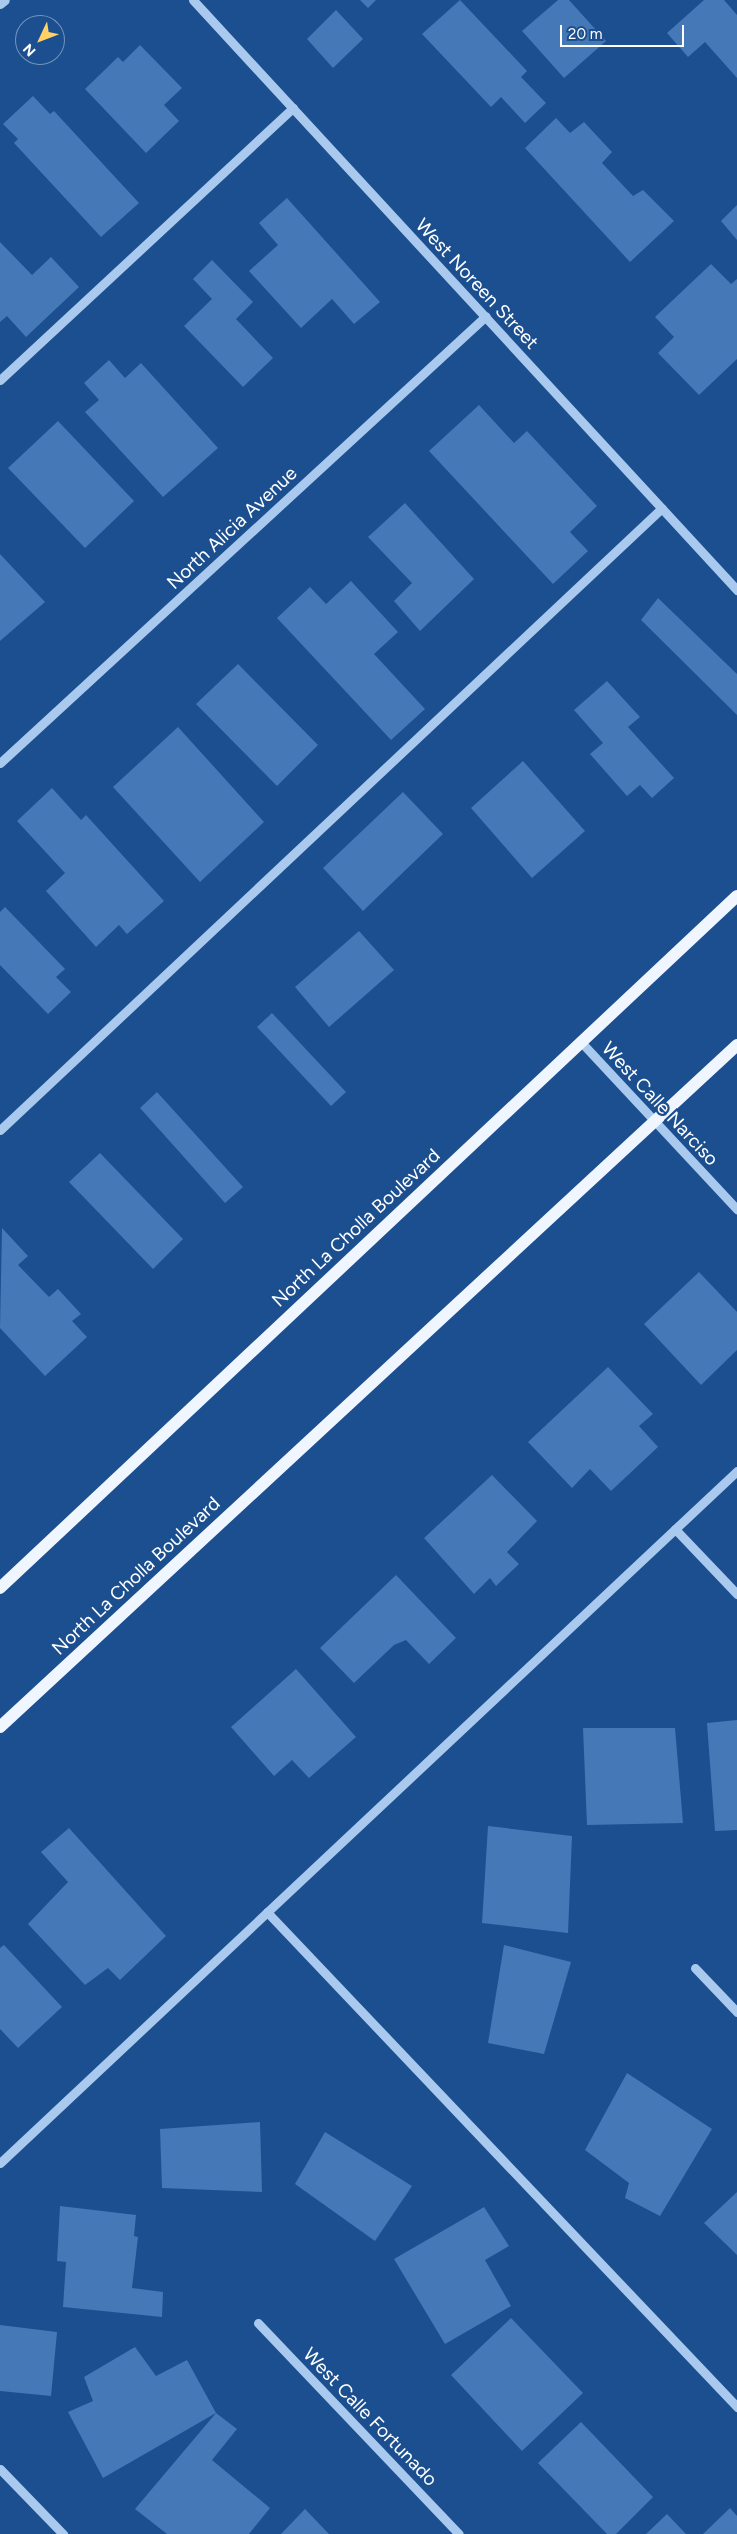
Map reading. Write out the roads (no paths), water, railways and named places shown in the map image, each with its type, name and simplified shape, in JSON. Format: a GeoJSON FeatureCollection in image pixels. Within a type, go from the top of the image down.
{"type":"FeatureCollection","features":[{"type":"Feature","properties":{"kind":"main road","name":"North La Cholla Boulevard"},"geometry":{"type":"LineString","coordinates":[[0,1588],[737,896]]}},
{"type":"Feature","properties":{"kind":"main road","name":"North La Cholla Boulevard"},"geometry":{"type":"LineString","coordinates":[[0,1727],[652,1121],[737,1045]]}},
{"type":"Feature","properties":{"kind":"street"},"geometry":{"type":"LineString","coordinates":[[0,4],[5,0]]}},
{"type":"Feature","properties":{"kind":"street","name":"West Noreen Street"},"geometry":{"type":"LineString","coordinates":[[193,0],[737,590]]}},
{"type":"Feature","properties":{"kind":"street"},"geometry":{"type":"LineString","coordinates":[[0,380],[292,108]]}},
{"type":"Feature","properties":{"kind":"street","name":"North Alicia Avenue"},"geometry":{"type":"LineString","coordinates":[[0,764],[486,316]]}},
{"type":"Feature","properties":{"kind":"street"},"geometry":{"type":"LineString","coordinates":[[0,1130],[662,508]]}},
{"type":"Feature","properties":{"kind":"street","name":"West Calle Narciso"},"geometry":{"type":"LineString","coordinates":[[581,1042],[652,1121],[737,1209]]}},
{"type":"Feature","properties":{"kind":"street"},"geometry":{"type":"LineString","coordinates":[[0,2163],[737,1471]]}},
{"type":"Feature","properties":{"kind":"street"},"geometry":{"type":"LineString","coordinates":[[675,1529],[737,1594]]}},
{"type":"Feature","properties":{"kind":"street"},"geometry":{"type":"LineString","coordinates":[[268,1912],[737,2407]]}},
{"type":"Feature","properties":{"kind":"street"},"geometry":{"type":"LineString","coordinates":[[695,1968],[737,2012]]}},
{"type":"Feature","properties":{"kind":"street","name":"West Calle Fortunado"},"geometry":{"type":"LineString","coordinates":[[258,2323],[459,2534]]}},
{"type":"Feature","properties":{"kind":"street"},"geometry":{"type":"LineString","coordinates":[[0,2469],[63,2534]]}}]}
